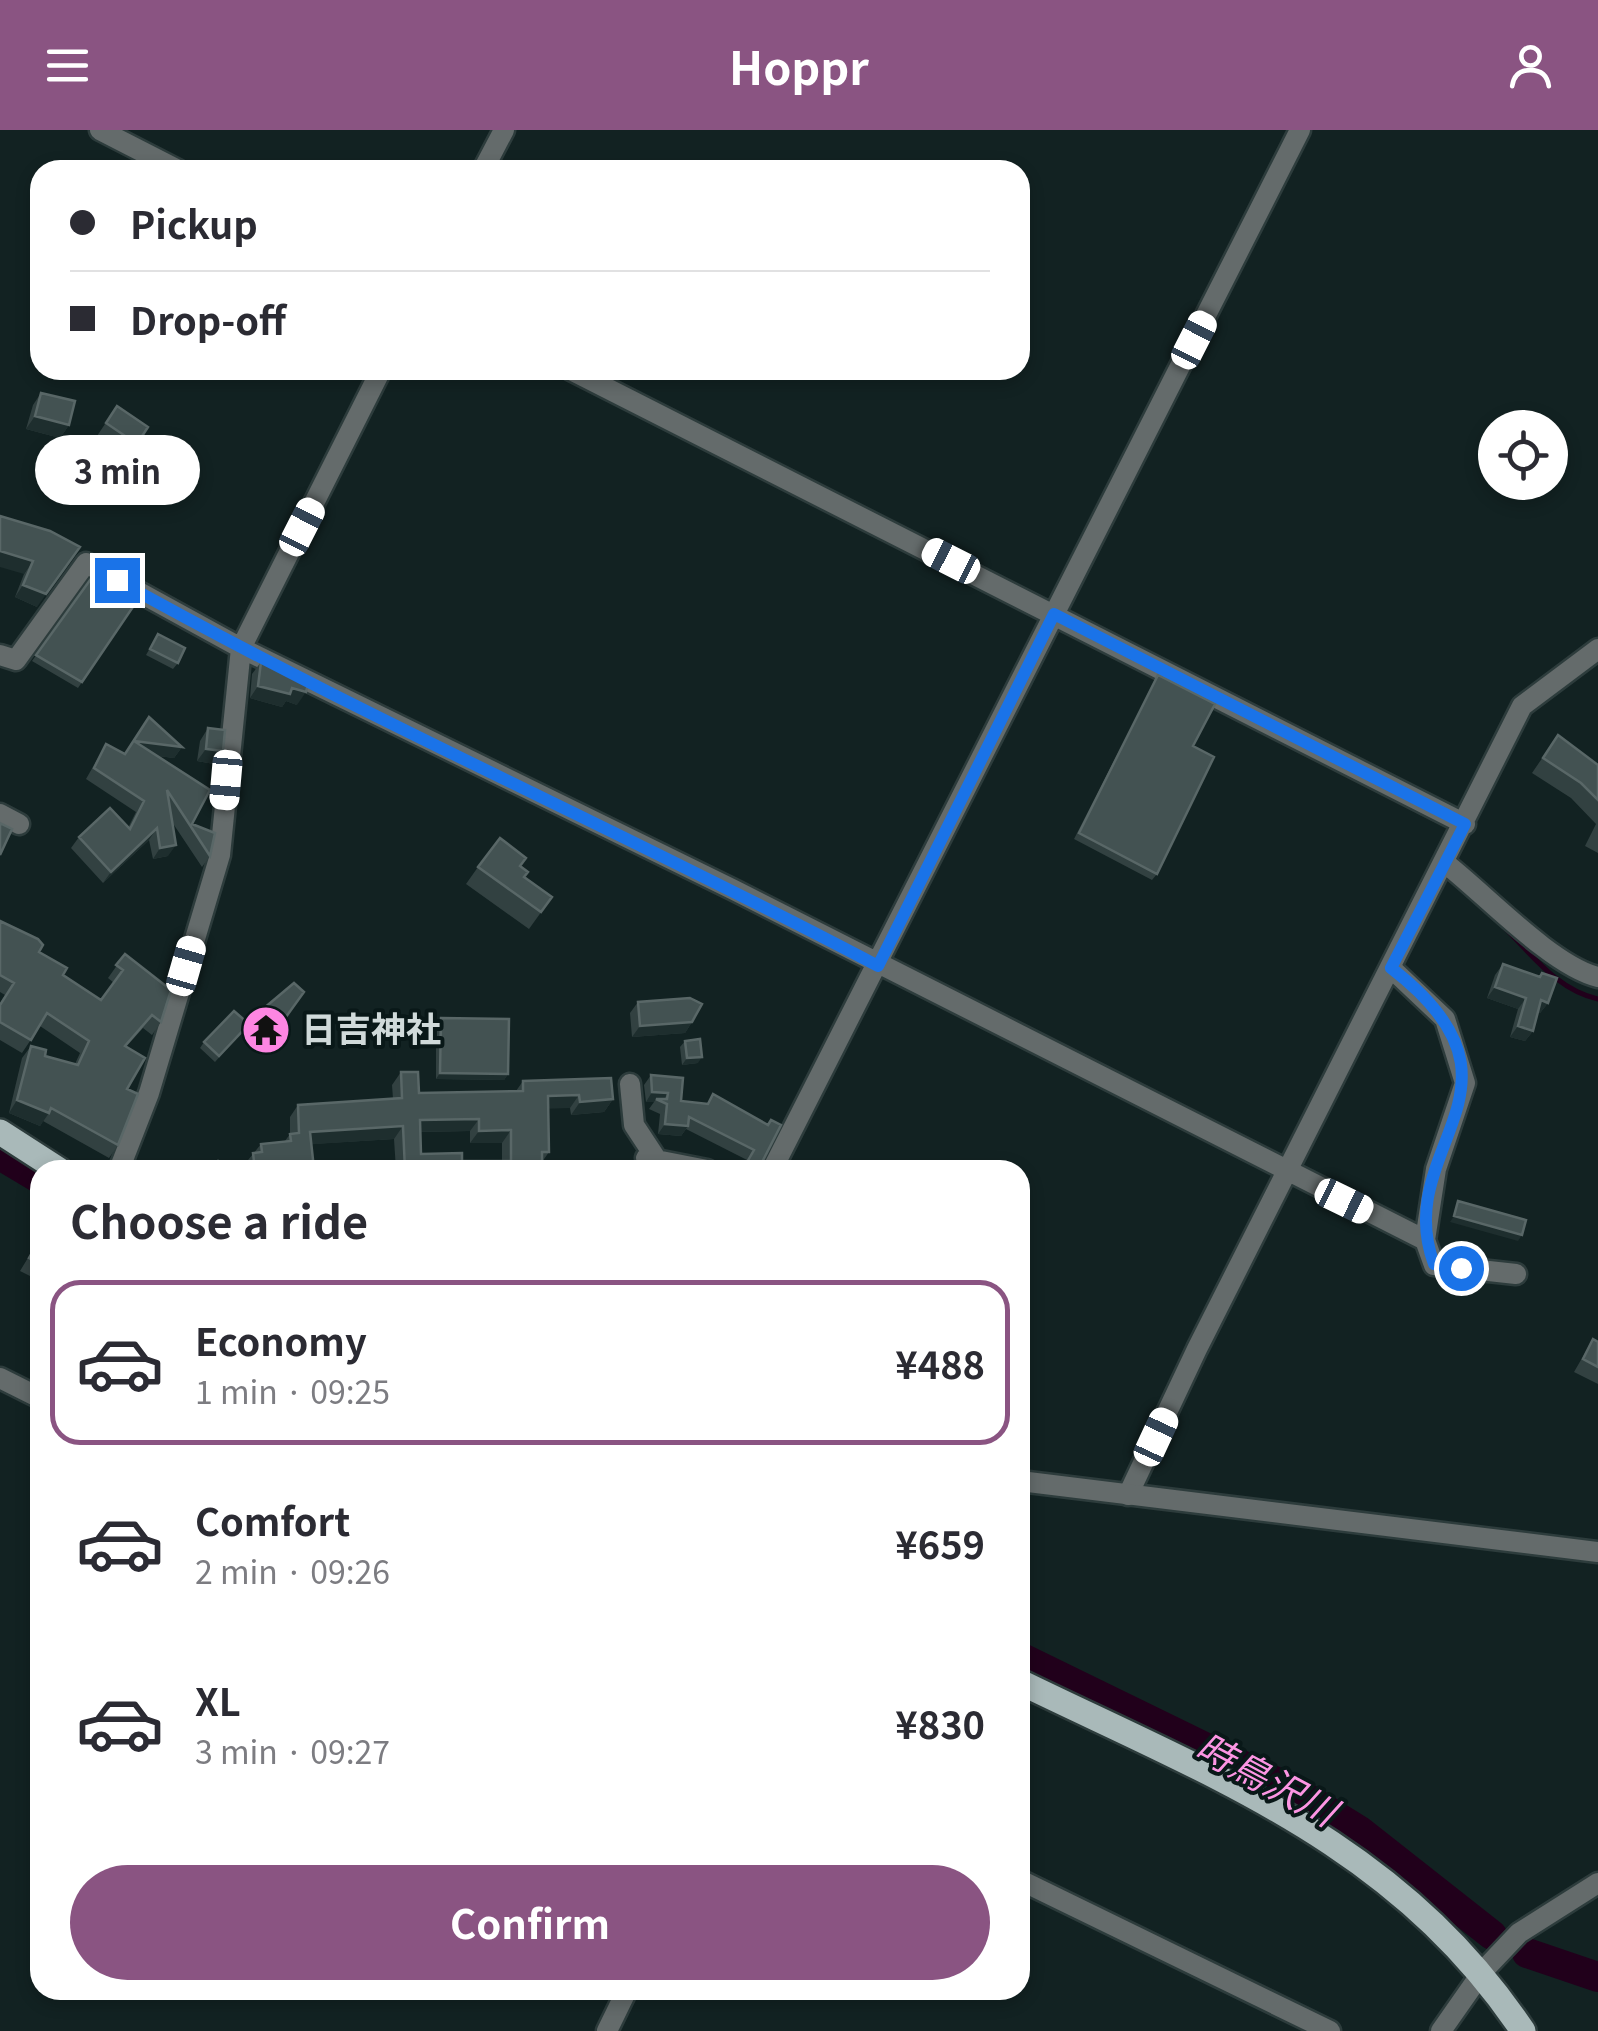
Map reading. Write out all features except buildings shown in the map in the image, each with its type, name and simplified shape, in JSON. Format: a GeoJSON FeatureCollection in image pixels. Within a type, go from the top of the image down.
{"type":"FeatureCollection","features":[{"type":"Feature","properties":{"kind":"main road"},"geometry":{"type":"LineString","coordinates":[[0,1132],[43,1160]]}},
{"type":"Feature","properties":{"kind":"main road"},"geometry":{"type":"LineString","coordinates":[[1030,1687],[1284,1812],[1330,1841],[1415,1903],[1483,1971],[1523,2031]]}},
{"type":"Feature","properties":{"kind":"street"},"geometry":{"type":"LineString","coordinates":[[100,130],[158,160]]}},
{"type":"Feature","properties":{"kind":"street"},"geometry":{"type":"LineString","coordinates":[[488,160],[504,130]]}},
{"type":"Feature","properties":{"kind":"street"},"geometry":{"type":"LineString","coordinates":[[777,1160],[1300,130]]}},
{"type":"Feature","properties":{"kind":"street"},"geometry":{"type":"LineString","coordinates":[[123,1160],[149,1093],[220,855],[241,648],[376,380]]}},
{"type":"Feature","properties":{"kind":"street"},"geometry":{"type":"LineString","coordinates":[[590,380],[1465,824]]}},
{"type":"Feature","properties":{"kind":"street"},"geometry":{"type":"LineString","coordinates":[[0,654],[16,660],[86,563],[241,648],[734,890],[1286,1173],[1425,1240]]}},
{"type":"Feature","properties":{"kind":"street"},"geometry":{"type":"LineString","coordinates":[[1128,1495],[1522,706],[1598,649]]}},
{"type":"Feature","properties":{"kind":"street"},"geometry":{"type":"LineString","coordinates":[[1444,863],[1554,956],[1591,976],[1598,956]]}},
{"type":"Feature","properties":{"kind":"street"},"geometry":{"type":"LineString","coordinates":[[1391,968],[1445,1019],[1465,1083],[1436,1169],[1425,1240],[1434,1264],[1516,1274]]}},
{"type":"Feature","properties":{"kind":"street"},"geometry":{"type":"LineString","coordinates":[[630,1084],[634,1125],[649,1159],[654,1160]]}},
{"type":"Feature","properties":{"kind":"street"},"geometry":{"type":"LineString","coordinates":[[0,1378],[30,1393]]}},
{"type":"Feature","properties":{"kind":"street"},"geometry":{"type":"LineString","coordinates":[[1030,1482],[1598,1552]]}},
{"type":"Feature","properties":{"kind":"street"},"geometry":{"type":"LineString","coordinates":[[1442,2031],[1483,1971],[1519,1933],[1598,1883]]}},
{"type":"Feature","properties":{"kind":"street"},"geometry":{"type":"LineString","coordinates":[[1030,1885],[1330,2031]]}},
{"type":"Feature","properties":{"kind":"street"},"geometry":{"type":"LineString","coordinates":[[607,2031],[622,2000]]}},
{"type":"Feature","properties":{"kind":"waterway"},"geometry":{"type":"LineString","coordinates":[[1506,929],[1559,980],[1598,999]]}},
{"type":"Feature","properties":{"kind":"waterway","name":"時鳥沢川"},"geometry":{"type":"LineString","coordinates":[[0,1155],[30,1173]]}},
{"type":"Feature","properties":{"kind":"waterway","name":"時鳥沢川"},"geometry":{"type":"LineString","coordinates":[[1030,1662],[1297,1792],[1360,1831],[1492,1935]]}},
{"type":"Feature","properties":{"kind":"waterway","name":"時鳥沢川"},"geometry":{"type":"LineString","coordinates":[[1527,1953],[1598,1977]]}},
{"type":"Feature","properties":{"kind":"place","name":"日吉神社"},"geometry":{"type":"Point","coordinates":[266,1030]}},
{"type":"Feature","properties":{"kind":"route"},"geometry":{"type":"LineString","coordinates":[[117,580],[241,648],[734,890],[878,966],[1054,614],[1465,824],[1391,968],[1418,989],[1445,1019],[1465,1083],[1436,1169],[1425,1240],[1434,1264],[1461,1268]]}}]}
